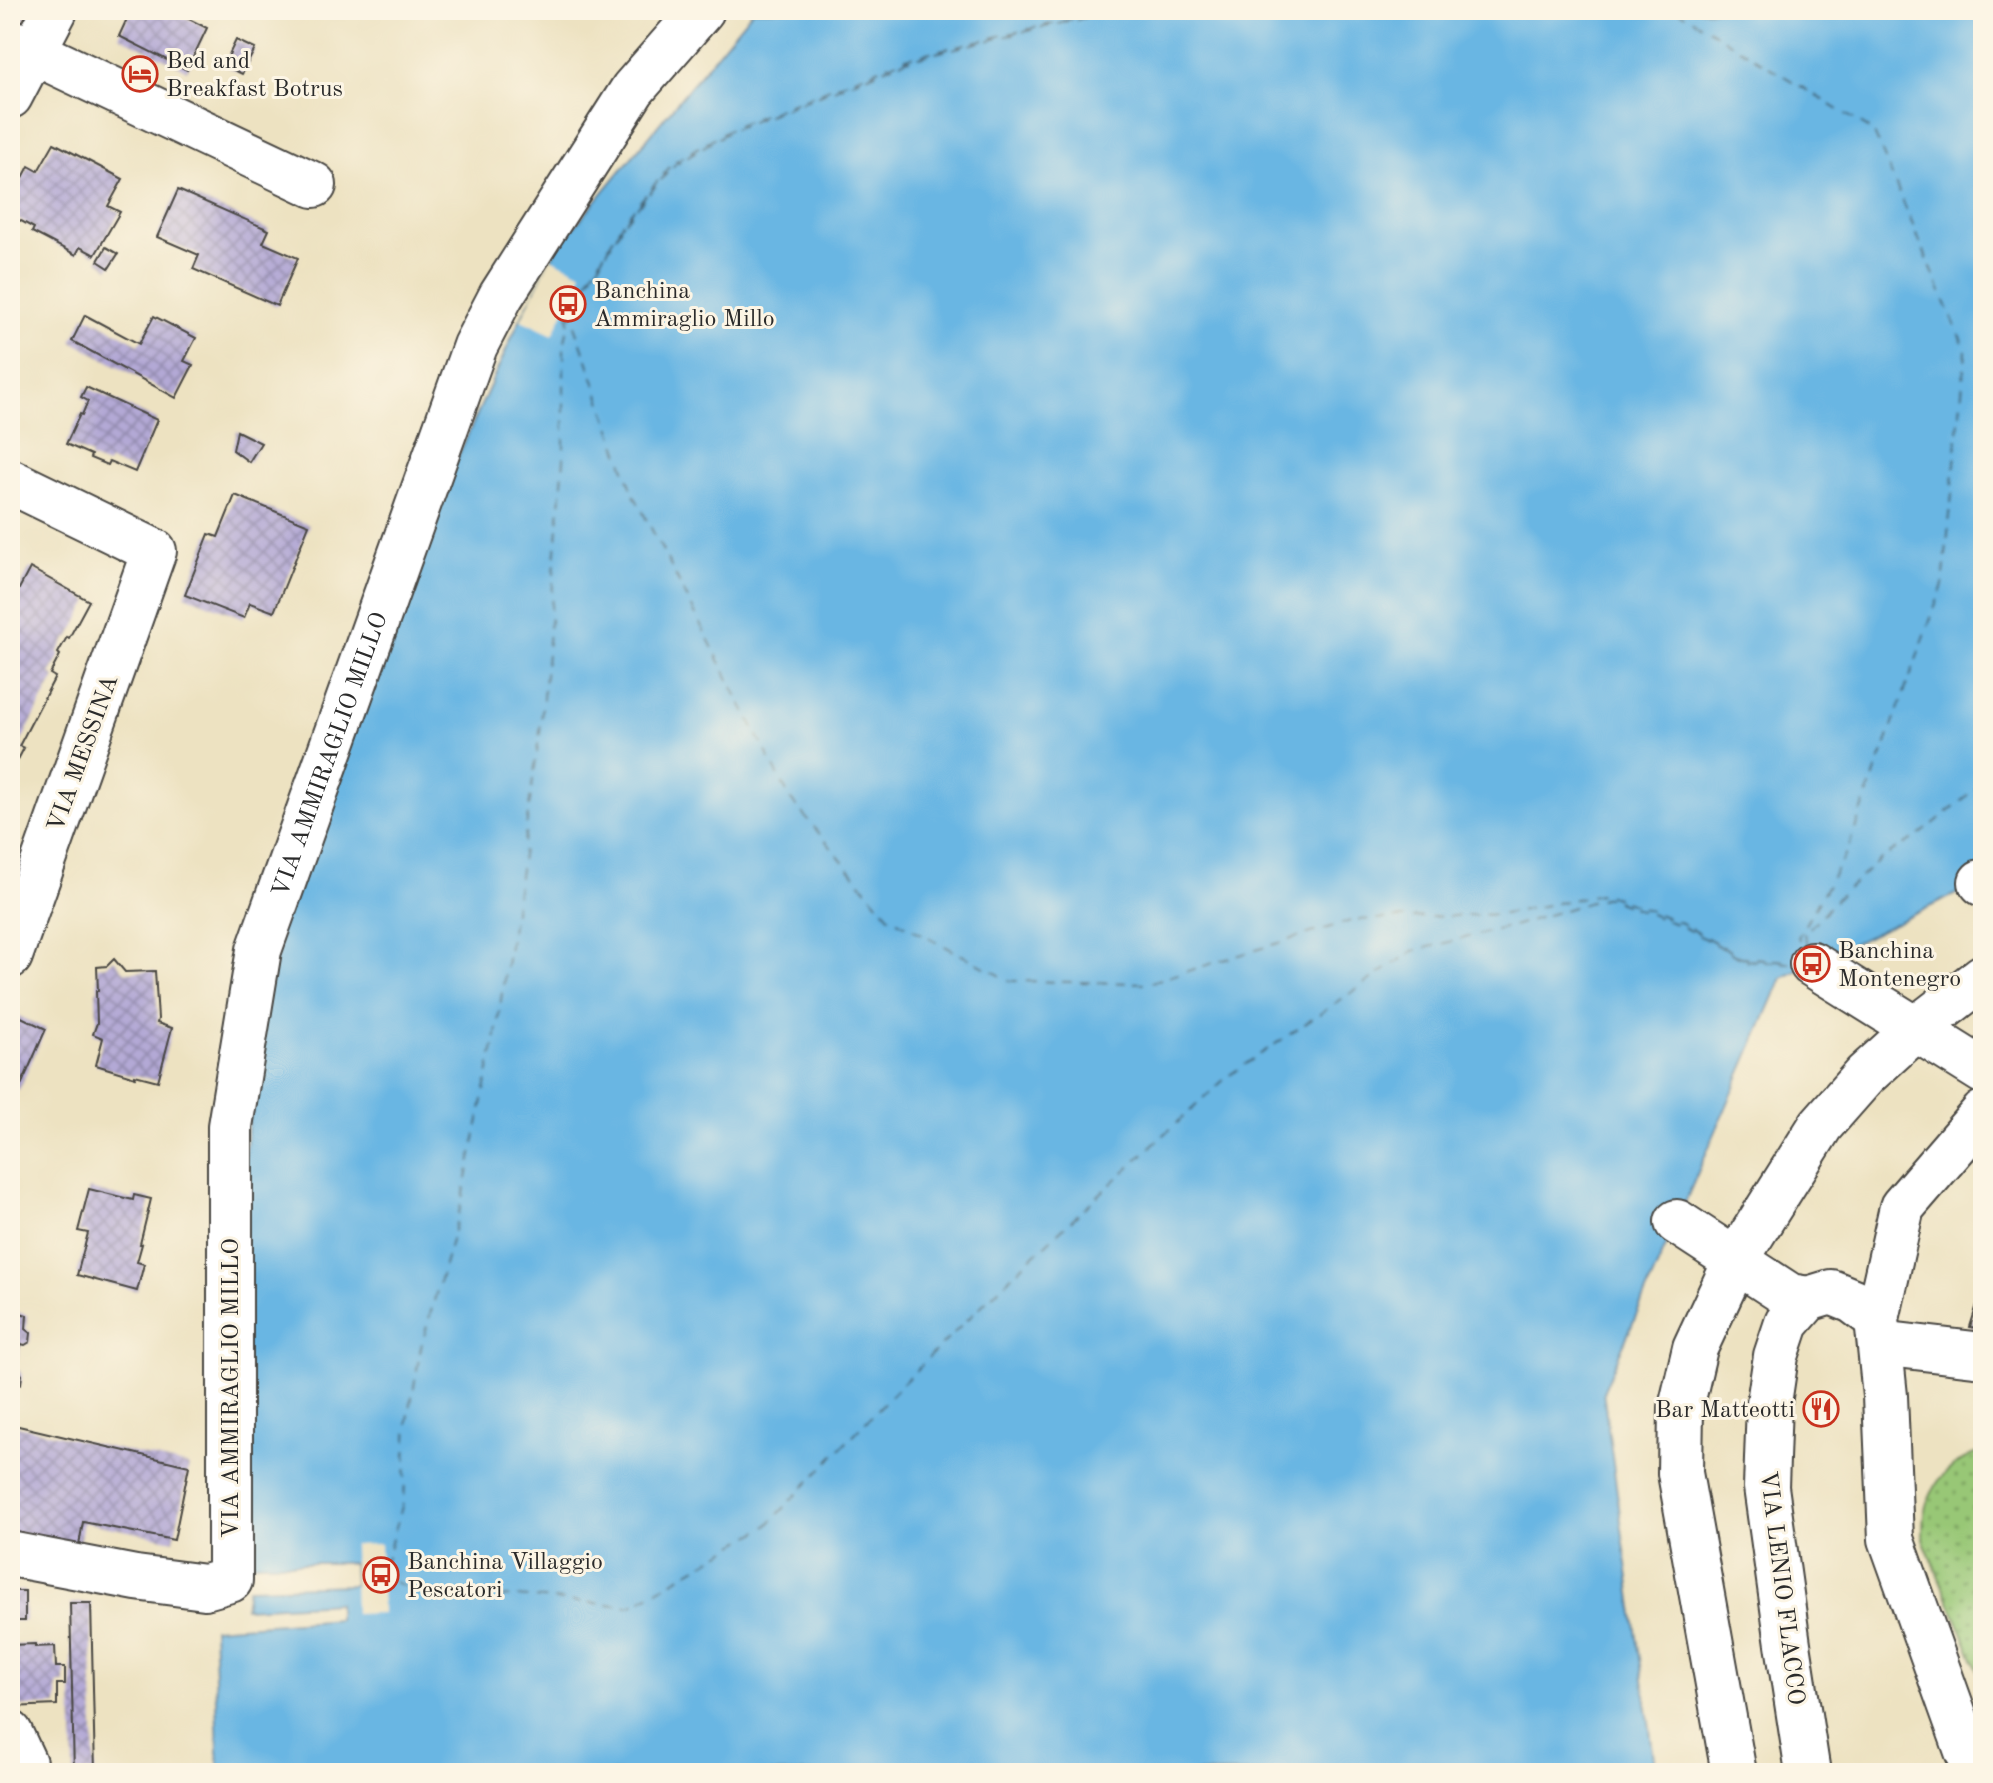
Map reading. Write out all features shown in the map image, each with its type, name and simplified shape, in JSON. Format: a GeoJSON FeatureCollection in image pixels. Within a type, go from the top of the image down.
{"type":"FeatureCollection","features":[{"type":"Feature","properties":{"kind":"street"},"geometry":{"type":"LineString","coordinates":[[10,96],[21,47],[55,10]]}},
{"type":"Feature","properties":{"kind":"street","name":"VIA AMMIRAGLIO MILLO"},"geometry":{"type":"LineString","coordinates":[[10,1554],[136,1578],[205,1587],[230,1580],[230,1126],[259,950],[475,346],[501,296],[633,89],[702,10]]}},
{"type":"Feature","properties":{"kind":"street"},"geometry":{"type":"LineString","coordinates":[[21,47],[314,185]]}},
{"type":"Feature","properties":{"kind":"street","name":"VIA MESSINA"},"geometry":{"type":"LineString","coordinates":[[10,481],[154,551],[10,956]]}},
{"type":"Feature","properties":{"kind":"street"},"geometry":{"type":"LineString","coordinates":[[1812,964],[1983,1071]]}},
{"type":"Feature","properties":{"kind":"street"},"geometry":{"type":"LineString","coordinates":[[1734,1773],[1680,1473],[1681,1408],[1695,1348],[1736,1260],[1821,1125],[1865,1075],[1916,1029],[1983,977]]}},
{"type":"Feature","properties":{"kind":"street"},"geometry":{"type":"LineString","coordinates":[[1980,1773],[1967,1751],[1891,1539],[1885,1396],[1878,1331],[1902,1207],[1983,1113]]}},
{"type":"Feature","properties":{"kind":"street"},"geometry":{"type":"LineString","coordinates":[[1677,1222],[1790,1296],[1808,1299],[1831,1292],[1853,1301],[1878,1331],[1983,1355]]}},
{"type":"Feature","properties":{"kind":"street","name":"VIA LENIO FLACCO"},"geometry":{"type":"LineString","coordinates":[[1808,1299],[1787,1323],[1776,1356],[1769,1403],[1766,1487],[1808,1773]]}},
{"type":"Feature","properties":{"kind":"street"},"geometry":{"type":"LineString","coordinates":[[10,1733],[24,1763],[24,1773]]}},
{"type":"Feature","properties":{"kind":"green space"},"geometry":{"type":"Polygon","coordinates":[[[1983,1451],[1983,1683],[1923,1539],[1924,1513],[1938,1482],[1953,1466],[1983,1451]]]}},
{"type":"Feature","properties":{"kind":"water"},"geometry":{"type":"Polygon","coordinates":[[[753,10],[1983,10],[1983,881],[1782,978],[1603,1392],[1656,1773],[219,1773],[213,1628],[338,1619],[338,1603],[245,1608],[248,1588],[354,1585],[353,1563],[242,1563],[239,1237],[256,1028],[281,915],[426,527],[518,324],[557,248],[753,10]]]}},
{"type":"Feature","properties":{"kind":"pier"},"geometry":{"type":"Polygon","coordinates":[[[551,258],[582,273],[553,335],[521,320],[551,258]]]}},
{"type":"Feature","properties":{"kind":"pier"},"geometry":{"type":"Polygon","coordinates":[[[380,1544],[382,1613],[355,1614],[353,1545],[380,1544]]]}},
{"type":"Feature","properties":{"kind":"building"},"geometry":{"type":"Polygon","coordinates":[[[10,10],[29,10],[21,25],[10,19],[10,10]]]}},
{"type":"Feature","properties":{"kind":"building"},"geometry":{"type":"Polygon","coordinates":[[[131,10],[171,10],[207,28],[187,70],[119,36],[131,10]]]}},
{"type":"Feature","properties":{"kind":"building"},"geometry":{"type":"Polygon","coordinates":[[[236,40],[255,49],[242,74],[224,65],[236,40]]]}},
{"type":"Feature","properties":{"kind":"building"},"geometry":{"type":"Polygon","coordinates":[[[54,143],[123,179],[108,206],[120,212],[95,255],[80,247],[76,255],[32,232],[34,228],[10,215],[10,192],[14,195],[29,166],[38,171],[54,143]]]}},
{"type":"Feature","properties":{"kind":"building"},"geometry":{"type":"Polygon","coordinates":[[[178,190],[269,230],[263,243],[298,258],[277,306],[193,269],[199,255],[157,237],[178,190]]]}},
{"type":"Feature","properties":{"kind":"building"},"geometry":{"type":"Polygon","coordinates":[[[106,247],[118,254],[109,268],[98,261],[106,247]]]}},
{"type":"Feature","properties":{"kind":"building"},"geometry":{"type":"Polygon","coordinates":[[[85,315],[139,344],[154,316],[196,338],[184,361],[193,365],[176,398],[72,341],[85,315]]]}},
{"type":"Feature","properties":{"kind":"building"},"geometry":{"type":"Polygon","coordinates":[[[86,387],[157,420],[135,472],[109,461],[107,465],[66,444],[88,401],[81,397],[86,387]]]}},
{"type":"Feature","properties":{"kind":"building"},"geometry":{"type":"Polygon","coordinates":[[[237,431],[261,443],[249,462],[233,450],[237,431]]]}},
{"type":"Feature","properties":{"kind":"building"},"geometry":{"type":"Polygon","coordinates":[[[235,495],[309,525],[274,612],[250,603],[244,618],[185,595],[209,534],[218,537],[235,495]]]}},
{"type":"Feature","properties":{"kind":"building"},"geometry":{"type":"Polygon","coordinates":[[[30,568],[89,601],[58,653],[60,655],[50,674],[55,677],[19,746],[24,748],[10,775],[10,606],[30,568]]]}},
{"type":"Feature","properties":{"kind":"building"},"geometry":{"type":"Polygon","coordinates":[[[114,959],[125,972],[155,971],[157,1023],[172,1028],[158,1081],[96,1065],[103,1038],[93,1034],[97,1023],[97,967],[107,966],[114,959]]]}},
{"type":"Feature","properties":{"kind":"building"},"geometry":{"type":"Polygon","coordinates":[[[15,1014],[46,1029],[19,1090],[10,1085],[10,1018],[15,1014]]]}},
{"type":"Feature","properties":{"kind":"building"},"geometry":{"type":"Polygon","coordinates":[[[89,1189],[133,1200],[134,1195],[151,1199],[137,1262],[144,1264],[137,1291],[77,1275],[88,1233],[78,1231],[89,1189]]]}},
{"type":"Feature","properties":{"kind":"building"},"geometry":{"type":"Polygon","coordinates":[[[1983,1289],[1983,1329],[1970,1327],[1983,1289]]]}},
{"type":"Feature","properties":{"kind":"building"},"geometry":{"type":"Polygon","coordinates":[[[10,1310],[27,1315],[26,1329],[31,1333],[30,1342],[21,1344],[15,1371],[19,1370],[22,1375],[21,1384],[13,1386],[11,1395],[10,1310]]]}},
{"type":"Feature","properties":{"kind":"building"},"geometry":{"type":"Polygon","coordinates":[[[10,1424],[189,1466],[174,1540],[83,1522],[79,1545],[10,1532],[10,1424]]]}},
{"type":"Feature","properties":{"kind":"building"},"geometry":{"type":"Polygon","coordinates":[[[10,1591],[25,1591],[25,1621],[10,1621],[10,1591]]]}},
{"type":"Feature","properties":{"kind":"building"},"geometry":{"type":"Polygon","coordinates":[[[70,1603],[91,1603],[95,1773],[74,1773],[70,1603]]]}},
{"type":"Feature","properties":{"kind":"building"},"geometry":{"type":"Polygon","coordinates":[[[35,1644],[35,1647],[55,1646],[56,1667],[65,1667],[65,1684],[57,1684],[57,1705],[10,1707],[10,1645],[35,1644]]]}},
{"type":"Feature","properties":{"kind":"ferry route"},"geometry":{"type":"LineString","coordinates":[[1125,10],[1081,17],[905,58],[732,127],[674,162],[624,220],[593,272],[568,304],[569,321],[564,346],[564,460],[540,732],[495,1041],[463,1198],[421,1347],[408,1420],[404,1500],[381,1575],[417,1593],[449,1599],[516,1597],[630,1606],[766,1527],[899,1387],[1023,1265],[1228,1076],[1413,951],[1516,925],[1606,897],[1683,927],[1744,960],[1791,963]]}},
{"type":"Feature","properties":{"kind":"ferry route"},"geometry":{"type":"LineString","coordinates":[[587,282],[625,221],[675,164],[733,129],[906,60],[1083,18],[1137,10]]}},
{"type":"Feature","properties":{"kind":"ferry route"},"geometry":{"type":"LineString","coordinates":[[1677,10],[1873,131],[1966,351],[1943,585],[1848,849],[1798,937],[1803,945]]}},
{"type":"Feature","properties":{"kind":"ferry route"},"geometry":{"type":"LineString","coordinates":[[569,308],[634,495],[791,800],[890,917],[1011,981],[1148,983],[1354,920],[1504,914],[1604,893],[1681,923],[1741,957],[1787,961]]}},
{"type":"Feature","properties":{"kind":"ferry route"},"geometry":{"type":"LineString","coordinates":[[1807,943],[1804,934],[1838,897],[1881,859],[1921,834],[1983,783]]}},
{"type":"Feature","properties":{"kind":"place","name":"Bed and Breakfast Botrus"},"geometry":{"type":"Point","coordinates":[140,74]}},
{"type":"Feature","properties":{"kind":"place","name":"Banchina Ammiraglio Millo"},"geometry":{"type":"Point","coordinates":[568,304]}},
{"type":"Feature","properties":{"kind":"place","name":"Banchina Montenegro"},"geometry":{"type":"Point","coordinates":[1812,964]}},
{"type":"Feature","properties":{"kind":"place","name":"Bar Matteotti"},"geometry":{"type":"Point","coordinates":[1821,1409]}},
{"type":"Feature","properties":{"kind":"place","name":"Banchina Villaggio Pescatori"},"geometry":{"type":"Point","coordinates":[381,1575]}}]}
